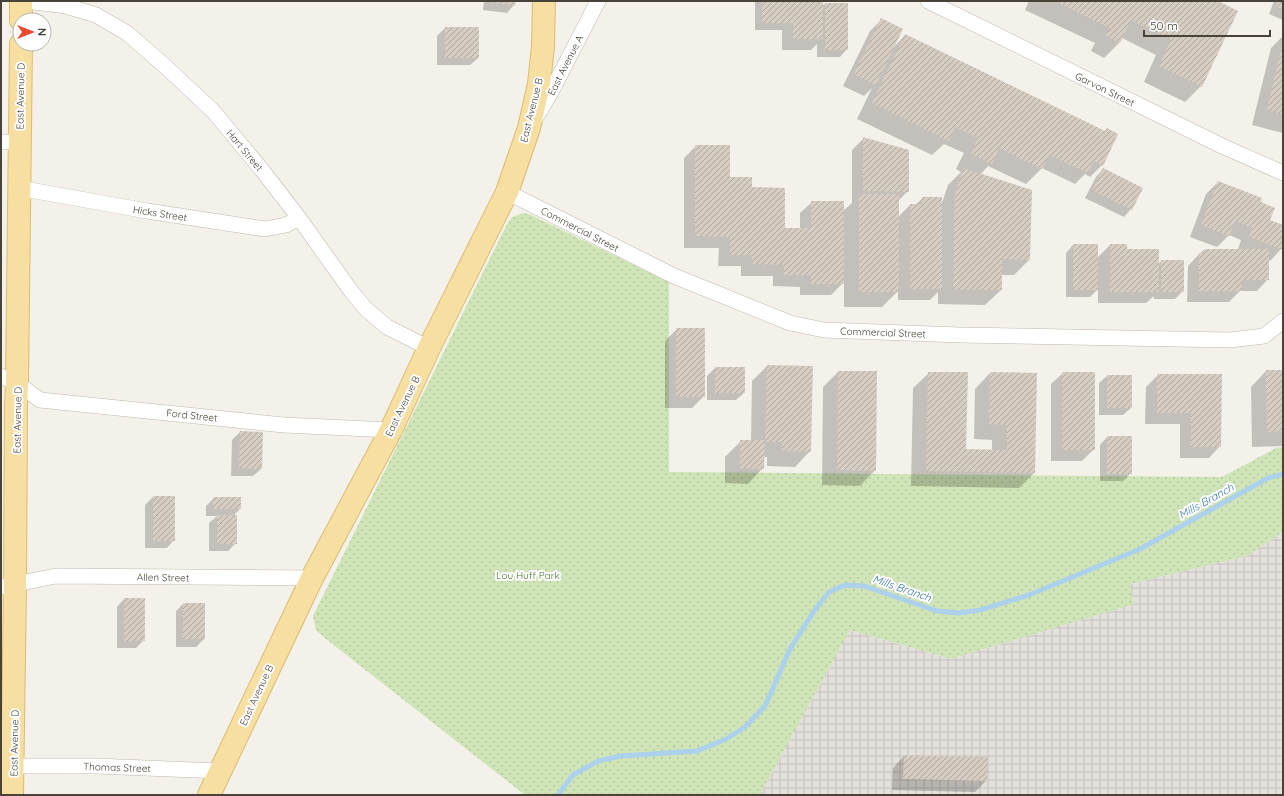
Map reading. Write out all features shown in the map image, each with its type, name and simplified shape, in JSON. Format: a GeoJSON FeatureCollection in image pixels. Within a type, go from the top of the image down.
{"type":"FeatureCollection","features":[{"type":"Feature","properties":{"kind":"main road"},"geometry":{"type":"LineString","coordinates":[[21,1],[21,12]]}},
{"type":"Feature","properties":{"kind":"main road","name":"East Avenue B"},"geometry":{"type":"LineString","coordinates":[[208,795],[312,578],[391,430],[429,348],[507,192],[529,128],[539,84],[543,46],[544,1]]}},
{"type":"Feature","properties":{"kind":"main road","name":"East Avenue D"},"geometry":{"type":"LineString","coordinates":[[12,795],[14,766],[8,586],[16,407],[9,380],[19,188],[10,142],[20,52]]}},
{"type":"Feature","properties":{"kind":"street","name":"Hart Street"},"geometry":{"type":"LineString","coordinates":[[26,1],[66,6],[96,15],[127,33],[213,111],[262,170],[365,308],[387,327],[429,348]]}},
{"type":"Feature","properties":{"kind":"street","name":"East Avenue A"},"geometry":{"type":"LineString","coordinates":[[529,128],[550,94],[598,1]]}},
{"type":"Feature","properties":{"kind":"street","name":"Garvon Street"},"geometry":{"type":"LineString","coordinates":[[937,3],[1222,146],[1283,173]]}},
{"type":"Feature","properties":{"kind":"street","name":"Hicks Street"},"geometry":{"type":"LineString","coordinates":[[19,188],[147,211],[265,229],[286,225],[299,218]]}},
{"type":"Feature","properties":{"kind":"street","name":"Commercial Street"},"geometry":{"type":"LineString","coordinates":[[507,192],[674,276],[790,323],[824,330],[968,335],[1230,340],[1264,336],[1283,321]]}},
{"type":"Feature","properties":{"kind":"street","name":"Ford Street"},"geometry":{"type":"LineString","coordinates":[[9,380],[40,400],[284,424],[391,430]]}},
{"type":"Feature","properties":{"kind":"street","name":"Allen Street"},"geometry":{"type":"LineString","coordinates":[[8,586],[56,576],[312,578]]}},
{"type":"Feature","properties":{"kind":"street","name":"Thomas Street"},"geometry":{"type":"LineString","coordinates":[[14,766],[95,766],[220,771]]}},
{"type":"Feature","properties":{"kind":"shaded area"},"geometry":{"type":"Polygon","coordinates":[[[1283,532],[1283,795],[762,795],[762,791],[850,630],[951,659],[1133,604],[1130,584],[1247,556],[1283,532]]]}},
{"type":"Feature","properties":{"kind":"green space","name":"Lou Huff Park"},"geometry":{"type":"Polygon","coordinates":[[[524,213],[531,215],[669,282],[669,472],[1222,477],[1276,448],[1283,447],[1283,532],[1247,556],[1130,584],[1134,604],[951,659],[850,630],[762,791],[762,795],[525,795],[326,639],[316,630],[313,616],[506,226],[512,217],[524,213]]]}},
{"type":"Feature","properties":{"kind":"building"},"geometry":{"type":"Polygon","coordinates":[[[490,1],[516,1],[515,6],[490,1]]]}},
{"type":"Feature","properties":{"kind":"building"},"geometry":{"type":"Polygon","coordinates":[[[762,1],[823,1],[823,39],[793,39],[793,23],[762,23],[762,1]]]}},
{"type":"Feature","properties":{"kind":"building"},"geometry":{"type":"Polygon","coordinates":[[[1054,1],[1218,1],[1238,11],[1202,87],[1159,66],[1171,39],[1131,20],[1120,43],[1106,36],[1110,28],[1054,1]]]}},
{"type":"Feature","properties":{"kind":"building"},"geometry":{"type":"Polygon","coordinates":[[[1278,1],[1283,1],[1283,9],[1276,7],[1278,1]]]}},
{"type":"Feature","properties":{"kind":"building"},"geometry":{"type":"Polygon","coordinates":[[[825,3],[848,3],[848,50],[825,50],[825,3]]]}},
{"type":"Feature","properties":{"kind":"building"},"geometry":{"type":"Polygon","coordinates":[[[881,18],[903,29],[876,85],[854,74],[881,18]]]}},
{"type":"Feature","properties":{"kind":"building"},"geometry":{"type":"Polygon","coordinates":[[[445,27],[479,27],[479,58],[445,58],[445,27]]]}},
{"type":"Feature","properties":{"kind":"building"},"geometry":{"type":"Polygon","coordinates":[[[905,34],[1105,131],[1107,128],[1118,134],[1103,166],[1094,161],[1088,173],[1049,155],[1042,169],[999,148],[992,164],[971,154],[978,138],[955,127],[949,141],[872,103],[905,34]]]}},
{"type":"Feature","properties":{"kind":"building"},"geometry":{"type":"Polygon","coordinates":[[[1283,45],[1283,114],[1267,110],[1283,45]]]}},
{"type":"Feature","properties":{"kind":"building"},"geometry":{"type":"Polygon","coordinates":[[[863,137],[909,150],[909,192],[863,191],[863,137]]]}},
{"type":"Feature","properties":{"kind":"building"},"geometry":{"type":"Polygon","coordinates":[[[695,145],[730,145],[730,177],[752,177],[752,187],[785,188],[785,228],[811,228],[811,201],[844,201],[844,284],[811,284],[811,275],[784,275],[784,265],[752,264],[752,255],[730,255],[730,237],[695,236],[695,145]]]}},
{"type":"Feature","properties":{"kind":"building"},"geometry":{"type":"Polygon","coordinates":[[[963,168],[1032,190],[1030,260],[1002,259],[1002,290],[953,289],[955,194],[963,168]]]}},
{"type":"Feature","properties":{"kind":"building"},"geometry":{"type":"Polygon","coordinates":[[[1103,168],[1143,188],[1132,210],[1092,190],[1103,168]]]}},
{"type":"Feature","properties":{"kind":"building"},"geometry":{"type":"Polygon","coordinates":[[[1218,181],[1262,198],[1261,202],[1275,208],[1270,220],[1283,225],[1283,250],[1249,237],[1252,228],[1235,221],[1229,236],[1201,225],[1218,181]]]}},
{"type":"Feature","properties":{"kind":"building"},"geometry":{"type":"Polygon","coordinates":[[[859,194],[899,194],[899,292],[859,292],[859,194]]]}},
{"type":"Feature","properties":{"kind":"building"},"geometry":{"type":"Polygon","coordinates":[[[922,197],[942,197],[942,289],[910,289],[910,204],[922,204],[922,197]]]}},
{"type":"Feature","properties":{"kind":"building"},"geometry":{"type":"Polygon","coordinates":[[[1073,244],[1098,244],[1098,290],[1073,290],[1073,244]]]}},
{"type":"Feature","properties":{"kind":"building"},"geometry":{"type":"Polygon","coordinates":[[[1110,244],[1127,244],[1127,249],[1159,249],[1159,292],[1110,292],[1110,244]]]}},
{"type":"Feature","properties":{"kind":"building"},"geometry":{"type":"Polygon","coordinates":[[[1204,249],[1269,249],[1269,280],[1242,280],[1242,291],[1199,291],[1199,253],[1204,253],[1204,249]]]}},
{"type":"Feature","properties":{"kind":"building"},"geometry":{"type":"Polygon","coordinates":[[[1161,260],[1184,260],[1184,292],[1161,292],[1161,260]]]}},
{"type":"Feature","properties":{"kind":"building"},"geometry":{"type":"Polygon","coordinates":[[[676,328],[705,328],[705,397],[676,397],[676,328]]]}},
{"type":"Feature","properties":{"kind":"building"},"geometry":{"type":"Polygon","coordinates":[[[767,365],[813,366],[811,452],[782,451],[782,442],[765,442],[767,365]]]}},
{"type":"Feature","properties":{"kind":"building"},"geometry":{"type":"Polygon","coordinates":[[[715,367],[745,367],[745,393],[715,393],[715,367]]]}},
{"type":"Feature","properties":{"kind":"building"},"geometry":{"type":"Polygon","coordinates":[[[1266,370],[1283,370],[1283,431],[1267,432],[1266,370]]]}},
{"type":"Feature","properties":{"kind":"building"},"geometry":{"type":"Polygon","coordinates":[[[838,371],[877,371],[876,471],[837,470],[838,371]]]}},
{"type":"Feature","properties":{"kind":"building"},"geometry":{"type":"Polygon","coordinates":[[[928,372],[968,372],[966,449],[1007,450],[1007,425],[989,424],[990,372],[1037,373],[1035,473],[926,471],[928,372]]]}},
{"type":"Feature","properties":{"kind":"building"},"geometry":{"type":"Polygon","coordinates":[[[1062,372],[1095,372],[1095,450],[1062,450],[1062,372]]]}},
{"type":"Feature","properties":{"kind":"building"},"geometry":{"type":"Polygon","coordinates":[[[1157,374],[1222,374],[1221,447],[1191,447],[1191,413],[1157,413],[1157,374]]]}},
{"type":"Feature","properties":{"kind":"building"},"geometry":{"type":"Polygon","coordinates":[[[1107,375],[1132,375],[1132,408],[1107,408],[1107,375]]]}},
{"type":"Feature","properties":{"kind":"building"},"geometry":{"type":"Polygon","coordinates":[[[240,431],[263,432],[262,469],[239,468],[240,431]]]}},
{"type":"Feature","properties":{"kind":"building"},"geometry":{"type":"Polygon","coordinates":[[[1107,436],[1132,436],[1132,474],[1107,474],[1107,436]]]}},
{"type":"Feature","properties":{"kind":"building"},"geometry":{"type":"Polygon","coordinates":[[[740,440],[765,440],[764,469],[740,468],[740,440]]]}},
{"type":"Feature","properties":{"kind":"building"},"geometry":{"type":"Polygon","coordinates":[[[153,496],[175,496],[175,541],[153,541],[153,496]]]}},
{"type":"Feature","properties":{"kind":"building"},"geometry":{"type":"Polygon","coordinates":[[[213,497],[241,497],[241,509],[213,509],[213,497]]]}},
{"type":"Feature","properties":{"kind":"building"},"geometry":{"type":"Polygon","coordinates":[[[217,515],[237,515],[237,544],[217,544],[217,515]]]}},
{"type":"Feature","properties":{"kind":"building"},"geometry":{"type":"Polygon","coordinates":[[[124,598],[145,598],[145,641],[124,641],[124,598]]]}},
{"type":"Feature","properties":{"kind":"building"},"geometry":{"type":"Polygon","coordinates":[[[183,603],[205,603],[205,639],[183,639],[183,603]]]}},
{"type":"Feature","properties":{"kind":"building"},"geometry":{"type":"Polygon","coordinates":[[[904,755],[988,757],[987,781],[903,779],[904,755]]]}},
{"type":"Feature","properties":{"kind":"waterway","name":"Mills Branch"},"geometry":{"type":"LineString","coordinates":[[558,795],[573,775],[598,761],[621,756],[697,751],[726,739],[745,727],[765,706],[790,649],[814,611],[829,592],[845,585],[864,586],[937,611],[959,613],[980,610],[1029,595],[1140,549],[1268,478],[1283,474]]}}]}
